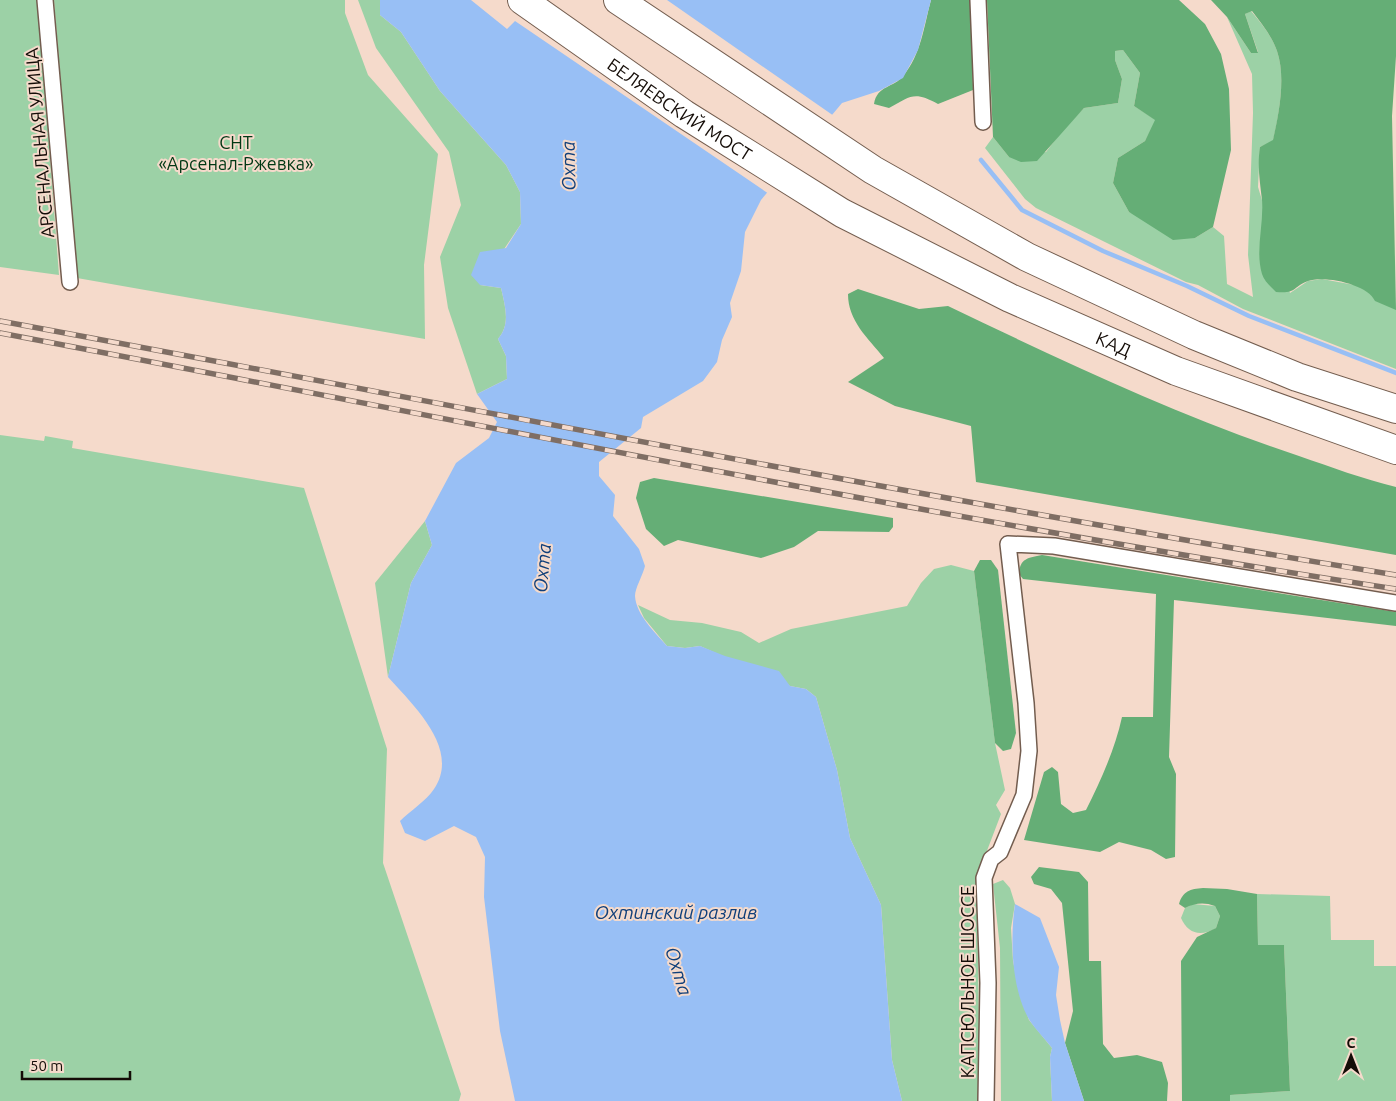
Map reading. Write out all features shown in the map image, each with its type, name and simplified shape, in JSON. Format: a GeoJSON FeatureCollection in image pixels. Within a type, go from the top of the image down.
{"type":"FeatureCollection","features":[{"type":"Feature","properties":{"kind":"highway","name":"БЕЛЯЕВСКИЙ МОСТ"},"geometry":{"type":"LineString","coordinates":[[522,0],[684,114],[842,213]]}},
{"type":"Feature","properties":{"kind":"highway"},"geometry":{"type":"LineString","coordinates":[[618,0],[873,170],[1027,257],[1194,335],[1297,377],[1396,409]]}},
{"type":"Feature","properties":{"kind":"highway","name":"КАД"},"geometry":{"type":"LineString","coordinates":[[842,213],[1010,298],[1176,371],[1396,450]]}},
{"type":"Feature","properties":{"kind":"street","name":"АРСЕНАЛЬНАЯ УЛИЦА"},"geometry":{"type":"LineString","coordinates":[[45,0],[70,282]]}},
{"type":"Feature","properties":{"kind":"street"},"geometry":{"type":"LineString","coordinates":[[978,0],[983,122]]}},
{"type":"Feature","properties":{"kind":"street","name":"КАПСЮЛЬНОЕ ШОССЕ"},"geometry":{"type":"LineString","coordinates":[[986,1101],[988,983],[984,878],[991,859],[1000,852],[1024,795],[1029,751],[1026,703],[1008,544],[1054,546],[1396,603]]}},
{"type":"Feature","properties":{"kind":"green space"},"geometry":{"type":"Polygon","coordinates":[[[0,0],[38,0],[59,275],[0,267],[0,0]]]}},
{"type":"Feature","properties":{"kind":"green space","name":"СНТ «Арсенал-Ржевка»"},"geometry":{"type":"Polygon","coordinates":[[[54,0],[345,0],[345,13],[368,75],[438,154],[424,265],[425,339],[77,278],[54,0]]]}},
{"type":"Feature","properties":{"kind":"green space"},"geometry":{"type":"Polygon","coordinates":[[[358,0],[380,0],[380,15],[401,32],[440,91],[506,165],[520,192],[521,224],[480,285],[501,288],[506,321],[505,327],[498,339],[506,356],[507,379],[477,394],[448,308],[440,257],[461,205],[449,152],[376,48],[358,0]]]}},
{"type":"Feature","properties":{"kind":"green space"},"geometry":{"type":"Polygon","coordinates":[[[931,0],[971,0],[973,90],[938,104],[918,96],[908,98],[889,108],[874,104],[879,93],[899,80],[914,59],[931,0]]]}},
{"type":"Feature","properties":{"kind":"green space"},"geometry":{"type":"Polygon","coordinates":[[[987,0],[1179,0],[1205,24],[1221,54],[1229,89],[1231,150],[1213,227],[1195,238],[1173,240],[1129,212],[1113,183],[1118,158],[1145,141],[1155,120],[1134,106],[1140,73],[1123,50],[1115,51],[1115,60],[1122,79],[1118,103],[1084,108],[1037,161],[1021,162],[1009,157],[993,137],[987,0]]]}},
{"type":"Feature","properties":{"kind":"green space"},"geometry":{"type":"Polygon","coordinates":[[[1211,0],[1396,0],[1396,56],[1392,116],[1396,310],[1375,301],[1364,290],[1345,282],[1315,279],[1303,283],[1288,292],[1276,292],[1264,279],[1259,256],[1262,200],[1259,154],[1260,147],[1273,140],[1281,96],[1280,61],[1272,40],[1252,11],[1245,14],[1258,53],[1251,53],[1227,17],[1211,0]]]}},
{"type":"Feature","properties":{"kind":"green space"},"geometry":{"type":"Polygon","coordinates":[[[1251,11],[1272,40],[1280,61],[1281,96],[1277,119],[1273,141],[1260,147],[1258,187],[1290,293],[1308,281],[1322,279],[1360,286],[1396,309],[1396,369],[1243,309],[1198,285],[1186,282],[1036,208],[1025,199],[985,148],[993,137],[1009,157],[1046,152],[1062,131],[1084,108],[1118,103],[1122,79],[1115,60],[1115,51],[1123,50],[1140,73],[1134,106],[1156,120],[1145,141],[1118,158],[1113,183],[1129,212],[1195,238],[1213,227],[1224,236],[1227,284],[1253,297],[1248,255],[1253,113],[1252,74],[1227,17],[1251,53],[1258,52],[1245,14],[1251,11]]]}},
{"type":"Feature","properties":{"kind":"green space"},"geometry":{"type":"Polygon","coordinates":[[[858,289],[919,309],[948,306],[1121,387],[1209,423],[1335,469],[1396,487],[1396,555],[976,482],[971,426],[895,406],[848,382],[884,358],[860,329],[851,313],[848,294],[858,289]]]}},
{"type":"Feature","properties":{"kind":"green space"},"geometry":{"type":"Polygon","coordinates":[[[0,435],[44,441],[45,436],[73,441],[72,448],[304,488],[387,749],[383,863],[461,1094],[459,1101],[0,1101],[0,435]]]}},
{"type":"Feature","properties":{"kind":"green space"},"geometry":{"type":"Polygon","coordinates":[[[654,478],[893,518],[893,527],[889,532],[818,531],[794,547],[761,558],[678,540],[664,546],[646,529],[636,498],[640,482],[654,478]]]}},
{"type":"Feature","properties":{"kind":"green space"},"geometry":{"type":"Polygon","coordinates":[[[425,521],[432,545],[411,583],[388,677],[375,583],[425,521]]]}},
{"type":"Feature","properties":{"kind":"green space"},"geometry":{"type":"Polygon","coordinates":[[[1042,555],[1396,612],[1396,626],[1174,600],[1169,757],[1176,774],[1175,857],[1166,859],[1151,850],[1119,842],[1100,852],[1024,840],[1044,772],[1052,767],[1058,772],[1061,804],[1073,813],[1086,810],[1116,741],[1122,717],[1153,717],[1156,594],[1023,579],[1019,574],[1023,562],[1029,558],[1042,555]]]}},
{"type":"Feature","properties":{"kind":"green space"},"geometry":{"type":"Polygon","coordinates":[[[980,560],[991,560],[998,570],[1016,733],[1011,749],[1003,751],[995,743],[974,571],[980,560]]]}},
{"type":"Feature","properties":{"kind":"green space"},"geometry":{"type":"Polygon","coordinates":[[[951,565],[974,571],[995,743],[1005,790],[996,805],[1001,814],[980,869],[977,893],[980,1101],[902,1101],[892,1060],[881,905],[850,838],[837,770],[816,697],[806,689],[790,686],[700,646],[685,648],[667,646],[644,618],[638,605],[670,620],[702,623],[741,632],[759,643],[791,629],[907,606],[921,583],[934,569],[951,565]]]}},
{"type":"Feature","properties":{"kind":"green space"},"geometry":{"type":"Polygon","coordinates":[[[1039,867],[1079,872],[1088,882],[1089,961],[1101,961],[1103,1044],[1114,1058],[1137,1055],[1162,1062],[1168,1083],[1167,1101],[1084,1101],[1065,1043],[1073,1011],[1062,903],[1051,889],[1034,884],[1031,877],[1039,867]]]}},
{"type":"Feature","properties":{"kind":"green space"},"geometry":{"type":"Polygon","coordinates":[[[1003,880],[1010,888],[1015,904],[1011,928],[1013,961],[1019,991],[1029,1020],[1052,1048],[1050,1057],[1052,1101],[1001,1101],[1000,948],[993,884],[1003,880]]]}},
{"type":"Feature","properties":{"kind":"green space"},"geometry":{"type":"Polygon","coordinates":[[[1203,888],[1227,889],[1257,894],[1258,945],[1284,945],[1290,1091],[1230,1095],[1230,1101],[1182,1101],[1181,961],[1197,937],[1216,928],[1220,916],[1215,906],[1200,904],[1185,908],[1179,904],[1188,891],[1203,888]]]}},
{"type":"Feature","properties":{"kind":"green space"},"geometry":{"type":"Polygon","coordinates":[[[1257,894],[1330,896],[1331,940],[1374,940],[1374,966],[1396,966],[1396,1101],[1230,1101],[1230,1095],[1290,1091],[1284,945],[1258,945],[1257,894]]]}},
{"type":"Feature","properties":{"kind":"green space"},"geometry":{"type":"Polygon","coordinates":[[[1193,904],[1215,906],[1220,916],[1216,928],[1200,933],[1187,928],[1181,918],[1185,908],[1193,904]]]}},
{"type":"Feature","properties":{"kind":"water","name":"Охтинский разлив"},"geometry":{"type":"Polygon","coordinates":[[[380,0],[931,0],[918,50],[903,78],[879,91],[842,103],[761,200],[745,232],[741,271],[730,303],[732,317],[722,340],[717,362],[703,381],[643,417],[641,428],[599,462],[599,476],[615,495],[613,516],[639,549],[645,566],[635,593],[636,603],[647,623],[667,646],[685,648],[700,646],[725,656],[779,671],[790,686],[806,689],[816,697],[837,770],[850,838],[881,905],[892,1060],[902,1101],[515,1101],[500,1031],[484,897],[485,857],[476,837],[454,826],[425,841],[405,833],[400,821],[434,789],[441,774],[442,759],[438,743],[431,729],[421,714],[388,677],[411,583],[432,545],[425,521],[456,463],[489,438],[497,422],[477,394],[507,379],[506,356],[498,339],[505,327],[505,308],[501,288],[480,285],[471,275],[480,252],[506,248],[521,224],[520,192],[506,165],[440,91],[401,32],[380,15],[380,0]]]}},
{"type":"Feature","properties":{"kind":"water"},"geometry":{"type":"Polygon","coordinates":[[[1015,904],[1040,918],[1059,967],[1056,995],[1060,1020],[1065,1043],[1084,1101],[1052,1101],[1050,1057],[1052,1048],[1030,1021],[1019,994],[1016,979],[1013,948],[1015,904]]]}},
{"type":"Feature","properties":{"kind":"pier"},"geometry":{"type":"Polygon","coordinates":[[[471,0],[667,0],[834,116],[769,194],[515,21],[507,29],[471,0]]]}},
{"type":"Feature","properties":{"kind":"waterway"},"geometry":{"type":"LineString","coordinates":[[981,160],[1022,210],[1103,251],[1187,286],[1249,316],[1396,373]]}},
{"type":"Feature","properties":{"kind":"railway"},"geometry":{"type":"LineString","coordinates":[[0,321],[1046,516],[1396,575]]}},
{"type":"Feature","properties":{"kind":"railway"},"geometry":{"type":"LineString","coordinates":[[0,333],[871,500],[1221,561],[1396,589]]}},
{"type":"Feature","properties":{"kind":"water label","name":"Охта"},"geometry":{"type":"Point","coordinates":[568,166]}},
{"type":"Feature","properties":{"kind":"water label","name":"Охта"},"geometry":{"type":"Point","coordinates":[542,568]}},
{"type":"Feature","properties":{"kind":"water label","name":"Охта"},"geometry":{"type":"Point","coordinates":[679,971]}}]}
